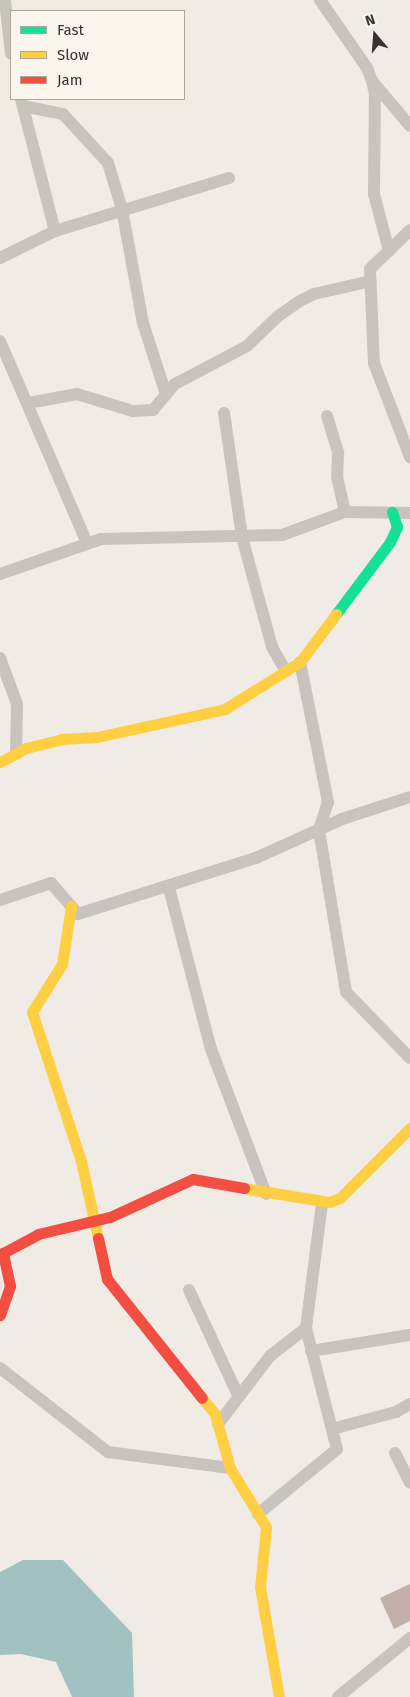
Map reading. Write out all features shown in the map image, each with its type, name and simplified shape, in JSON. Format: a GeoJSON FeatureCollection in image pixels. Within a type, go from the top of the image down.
{"type":"FeatureCollection","features":[{"type":"Feature","properties":{"kind":"street"},"geometry":{"type":"LineString","coordinates":[[5,0],[10,45]]}},
{"type":"Feature","properties":{"kind":"street"},"geometry":{"type":"LineString","coordinates":[[320,0],[367,68],[372,81],[375,94],[374,194],[389,250]]}},
{"type":"Feature","properties":{"kind":"street"},"geometry":{"type":"LineString","coordinates":[[372,81],[410,126]]}},
{"type":"Feature","properties":{"kind":"street"},"geometry":{"type":"LineString","coordinates":[[55,230],[22,102],[49,108],[63,114],[108,164],[122,209],[143,323],[166,394]]}},
{"type":"Feature","properties":{"kind":"street"},"geometry":{"type":"LineString","coordinates":[[0,258],[55,230],[230,178]]}},
{"type":"Feature","properties":{"kind":"street"},"geometry":{"type":"LineString","coordinates":[[410,230],[370,269],[374,363],[410,457]]}},
{"type":"Feature","properties":{"kind":"street"},"geometry":{"type":"LineString","coordinates":[[28,403],[77,394],[133,411],[145,411],[158,406],[166,394],[182,379],[247,346],[277,317],[300,301],[314,294],[371,281]]}},
{"type":"Feature","properties":{"kind":"street"},"geometry":{"type":"LineString","coordinates":[[0,341],[87,543]]}},
{"type":"Feature","properties":{"kind":"street"},"geometry":{"type":"LineString","coordinates":[[224,413],[242,537],[272,647],[286,671]]}},
{"type":"Feature","properties":{"kind":"street"},"geometry":{"type":"LineString","coordinates":[[327,416],[338,453],[337,477],[345,512]]}},
{"type":"Feature","properties":{"kind":"street"},"geometry":{"type":"LineString","coordinates":[[0,574],[101,539],[282,535],[345,512],[410,513]]}},
{"type":"Feature","properties":{"kind":"street"},"geometry":{"type":"LineString","coordinates":[[0,762],[16,754],[61,740],[98,737],[225,709],[286,671],[300,662],[397,531],[392,512]]}},
{"type":"Feature","properties":{"kind":"street"},"geometry":{"type":"LineString","coordinates":[[0,658],[17,704],[16,754]]}},
{"type":"Feature","properties":{"kind":"street"},"geometry":{"type":"LineString","coordinates":[[300,662],[328,802],[319,830],[346,992],[409,1054]]}},
{"type":"Feature","properties":{"kind":"street"},"geometry":{"type":"LineString","coordinates":[[0,900],[51,882],[78,914],[169,888],[256,858],[319,830],[410,797]]}},
{"type":"Feature","properties":{"kind":"street"},"geometry":{"type":"LineString","coordinates":[[169,888],[211,1049],[266,1194]]}},
{"type":"Feature","properties":{"kind":"street"},"geometry":{"type":"LineString","coordinates":[[71,906],[62,964],[32,1012],[81,1161],[96,1222],[107,1279],[215,1414],[230,1468],[266,1527],[260,1587],[279,1697]]}},
{"type":"Feature","properties":{"kind":"street"},"geometry":{"type":"LineString","coordinates":[[0,1315],[10,1286],[3,1253],[38,1234],[96,1222],[172,1191],[193,1179],[322,1203],[340,1198],[410,1128]]}},
{"type":"Feature","properties":{"kind":"street"},"geometry":{"type":"LineString","coordinates":[[258,1514],[338,1449],[306,1328],[322,1203]]}},
{"type":"Feature","properties":{"kind":"street"},"geometry":{"type":"LineString","coordinates":[[189,1290],[239,1397]]}},
{"type":"Feature","properties":{"kind":"street"},"geometry":{"type":"LineString","coordinates":[[218,1424],[270,1356],[306,1328]]}},
{"type":"Feature","properties":{"kind":"street"},"geometry":{"type":"LineString","coordinates":[[312,1351],[410,1335]]}},
{"type":"Feature","properties":{"kind":"street"},"geometry":{"type":"LineString","coordinates":[[0,1368],[108,1452],[230,1468]]}},
{"type":"Feature","properties":{"kind":"street"},"geometry":{"type":"LineString","coordinates":[[332,1429],[396,1412],[410,1404]]}},
{"type":"Feature","properties":{"kind":"street"},"geometry":{"type":"LineString","coordinates":[[395,1453],[410,1482]]}},
{"type":"Feature","properties":{"kind":"street"},"geometry":{"type":"LineString","coordinates":[[338,1697],[410,1638]]}},
{"type":"Feature","properties":{"kind":"water"},"geometry":{"type":"Polygon","coordinates":[[[23,1560],[63,1560],[132,1633],[134,1697],[72,1697],[56,1662],[21,1654],[0,1655],[0,1572],[23,1560]]]}},
{"type":"Feature","properties":{"kind":"building"},"geometry":{"type":"Polygon","coordinates":[[[410,1584],[410,1621],[394,1629],[380,1598],[410,1584]]]}},
{"type":"Feature","properties":{"kind":"traffic: fast"},"geometry":{"type":"LineString","coordinates":[[336,614],[390,542],[397,527],[392,512]]}},
{"type":"Feature","properties":{"kind":"traffic: slow"},"geometry":{"type":"LineString","coordinates":[[0,762],[26,748],[61,739],[97,737],[225,709],[300,662],[336,614]]}},
{"type":"Feature","properties":{"kind":"traffic: slow"},"geometry":{"type":"LineString","coordinates":[[71,906],[62,964],[32,1012],[81,1161],[98,1238]]}},
{"type":"Feature","properties":{"kind":"traffic: slow"},"geometry":{"type":"LineString","coordinates":[[244,1188],[329,1202],[340,1198],[410,1128]]}},
{"type":"Feature","properties":{"kind":"traffic: slow"},"geometry":{"type":"LineString","coordinates":[[202,1398],[215,1414],[230,1468],[266,1527],[260,1587],[279,1697]]}},
{"type":"Feature","properties":{"kind":"traffic: jam"},"geometry":{"type":"LineString","coordinates":[[0,1315],[10,1286],[3,1253],[38,1234],[110,1217],[193,1179],[244,1188]]}},
{"type":"Feature","properties":{"kind":"traffic: jam"},"geometry":{"type":"LineString","coordinates":[[98,1238],[107,1279],[202,1398]]}}]}
